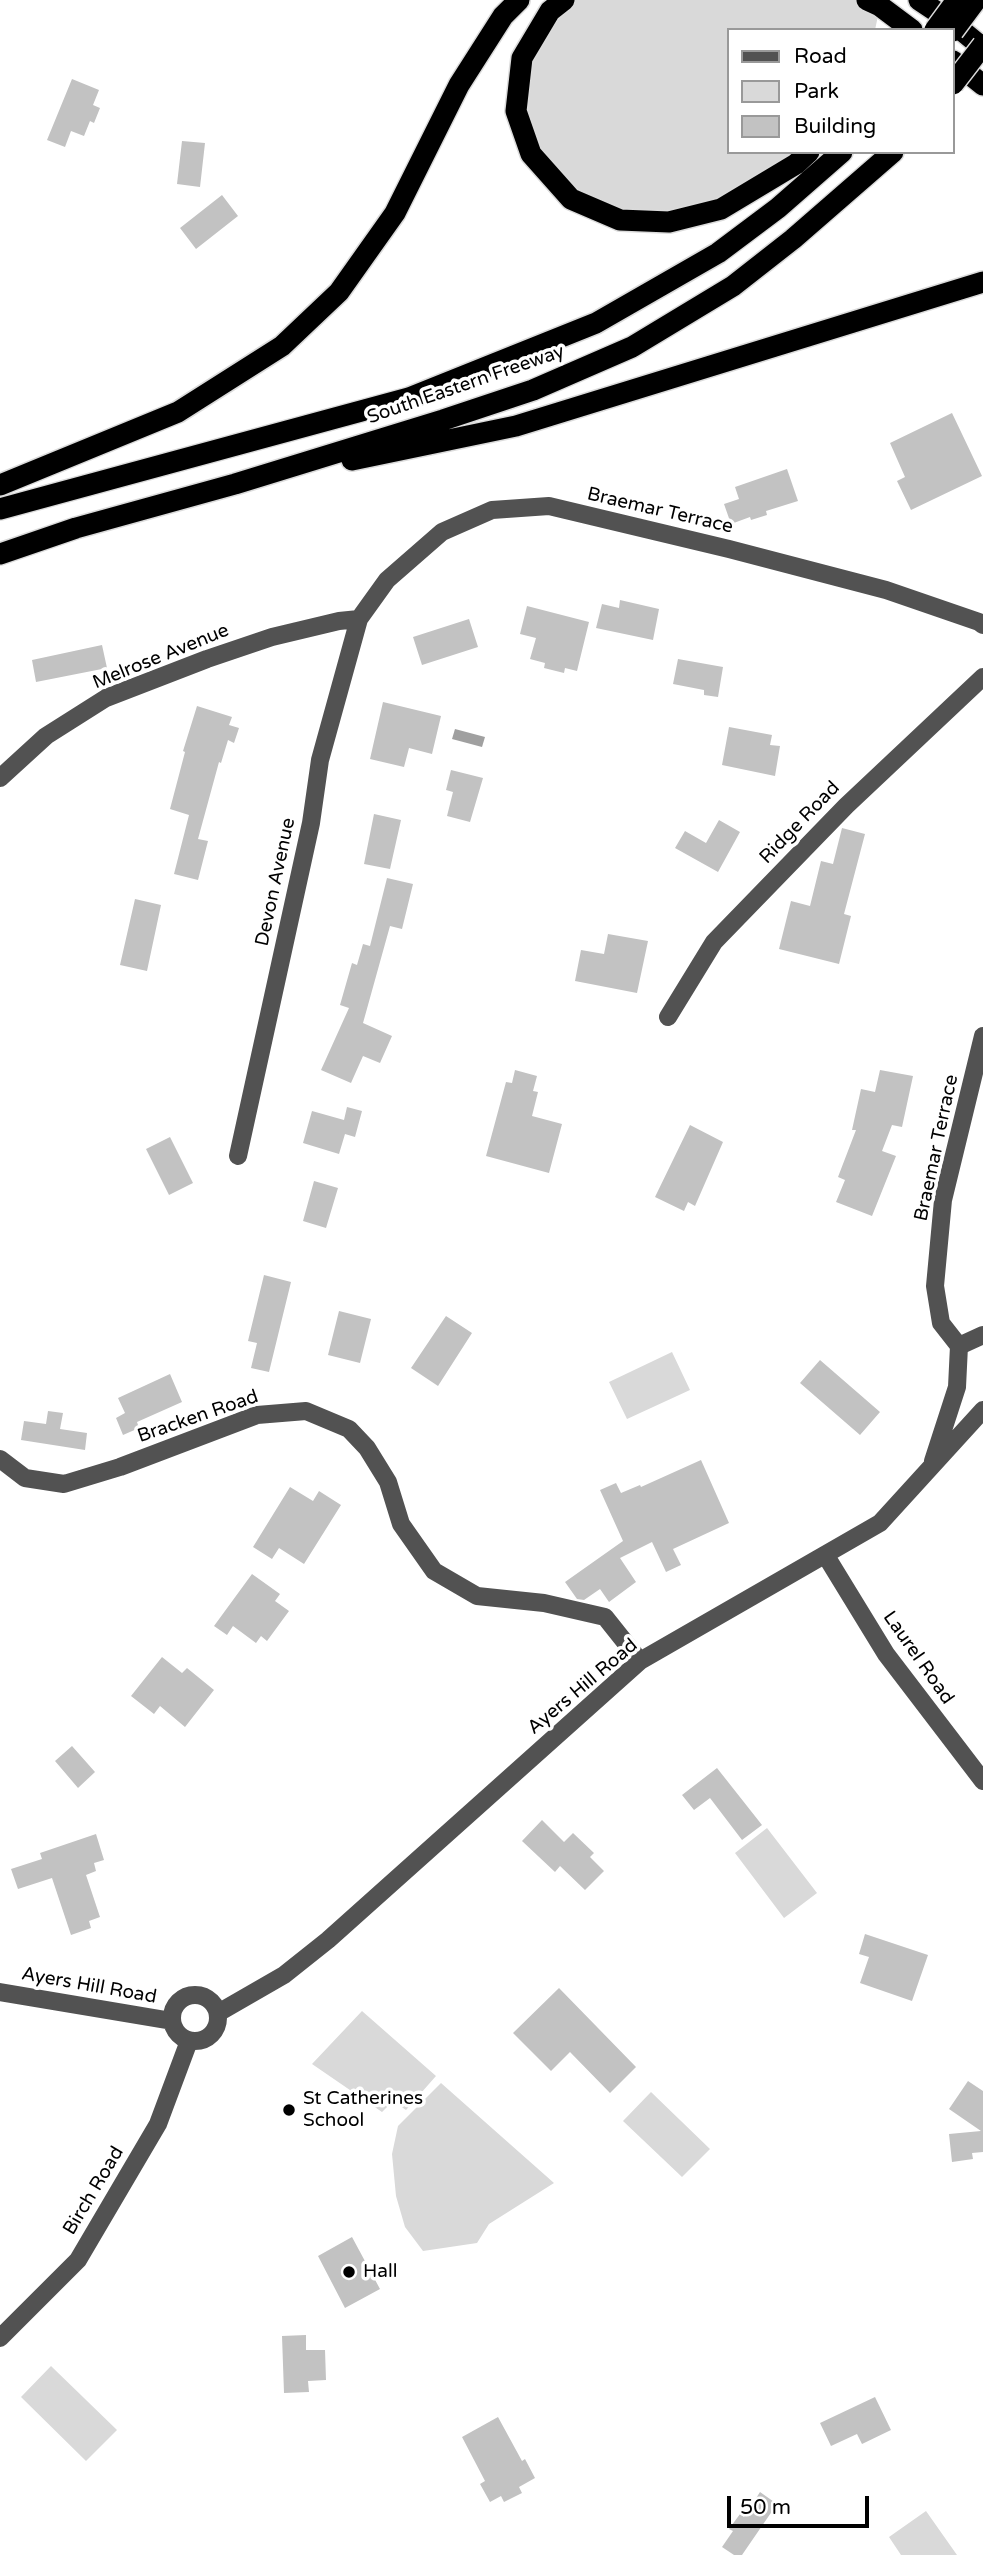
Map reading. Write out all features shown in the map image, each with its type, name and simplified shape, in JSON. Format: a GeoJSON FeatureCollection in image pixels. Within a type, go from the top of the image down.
{"type":"FeatureCollection","features":[{"type":"Feature","properties":{"kind":"highway"},"geometry":{"type":"LineString","coordinates":[[0,485],[178,412],[282,346],[339,292],[395,214],[459,85],[503,16],[519,0]]}},
{"type":"Feature","properties":{"kind":"highway"},"geometry":{"type":"LineString","coordinates":[[564,0],[550,11],[522,58],[516,111],[531,154],[571,199],[620,220],[669,222],[722,209],[796,164],[807,154]]}},
{"type":"Feature","properties":{"kind":"highway"},"geometry":{"type":"LineString","coordinates":[[867,0],[880,6],[909,28]]}},
{"type":"Feature","properties":{"kind":"highway"},"geometry":{"type":"LineString","coordinates":[[919,0],[983,46],[955,81]]}},
{"type":"Feature","properties":{"kind":"highway"},"geometry":{"type":"LineString","coordinates":[[936,28],[957,0]]}},
{"type":"Feature","properties":{"kind":"highway"},"geometry":{"type":"LineString","coordinates":[[955,28],[976,0]]}},
{"type":"Feature","properties":{"kind":"highway"},"geometry":{"type":"LineString","coordinates":[[955,63],[983,85]]}},
{"type":"Feature","properties":{"kind":"highway","name":"South Eastern Freeway"},"geometry":{"type":"LineString","coordinates":[[0,509],[409,398],[597,323],[718,253],[778,208],[840,154]]}},
{"type":"Feature","properties":{"kind":"highway","name":"South Eastern Freeway"},"geometry":{"type":"LineString","coordinates":[[0,554],[76,528],[235,484],[533,390],[632,347],[733,286],[793,239],[891,154]]}},
{"type":"Feature","properties":{"kind":"highway"},"geometry":{"type":"LineString","coordinates":[[235,484],[506,429],[983,282]]}},
{"type":"Feature","properties":{"kind":"street","name":"Braemar Terrace"},"geometry":{"type":"LineString","coordinates":[[359,618],[387,580],[442,532],[492,510],[549,506],[886,590],[983,625]]}},
{"type":"Feature","properties":{"kind":"street","name":"Melrose Avenue"},"geometry":{"type":"LineString","coordinates":[[0,778],[46,736],[106,698],[272,637],[359,618]]}},
{"type":"Feature","properties":{"kind":"street","name":"Devon Avenue"},"geometry":{"type":"LineString","coordinates":[[238,1156],[311,823],[320,760],[359,618]]}},
{"type":"Feature","properties":{"kind":"street","name":"Ridge Road"},"geometry":{"type":"LineString","coordinates":[[668,1017],[715,942],[846,806],[983,677]]}},
{"type":"Feature","properties":{"kind":"street","name":"Braemar Terrace"},"geometry":{"type":"LineString","coordinates":[[958,1346],[940,1323],[936,1286],[943,1199],[983,1036]]}},
{"type":"Feature","properties":{"kind":"street"},"geometry":{"type":"LineString","coordinates":[[931,1468],[957,1387],[958,1346],[983,1335]]}},
{"type":"Feature","properties":{"kind":"street","name":"Ayers Hill Road"},"geometry":{"type":"LineString","coordinates":[[218,2013],[284,1975],[328,1940],[640,1661],[880,1523],[983,1410]]}},
{"type":"Feature","properties":{"kind":"street","name":"Bracken Road"},"geometry":{"type":"LineString","coordinates":[[0,1459],[25,1478],[64,1484],[120,1467],[257,1415],[306,1411],[349,1429],[367,1448],[388,1482],[401,1524],[434,1571],[477,1595],[544,1603],[605,1617],[640,1661]]}},
{"type":"Feature","properties":{"kind":"street","name":"Laurel Road"},"geometry":{"type":"LineString","coordinates":[[826,1556],[886,1654],[983,1781]]}},
{"type":"Feature","properties":{"kind":"street","name":"Ayers Hill Road"},"geometry":{"type":"LineString","coordinates":[[0,1992],[172,2021]]}},
{"type":"Feature","properties":{"kind":"street"},"geometry":{"type":"LineString","coordinates":[[195,1995],[210,2000],[218,2013],[219,2021],[212,2035],[197,2042],[177,2034],[172,2021],[172,2013],[180,2000],[195,1995]]}},
{"type":"Feature","properties":{"kind":"street","name":"Birch Road"},"geometry":{"type":"LineString","coordinates":[[0,2338],[78,2260],[158,2124],[189,2041]]}},
{"type":"Feature","properties":{"kind":"green space"},"geometry":{"type":"Polygon","coordinates":[[[564,0],[867,0],[880,6],[875,28],[727,28],[727,154],[807,154],[796,164],[669,222],[571,199],[516,111],[522,58],[564,0]]]}},
{"type":"Feature","properties":{"kind":"green space"},"geometry":{"type":"Polygon","coordinates":[[[672,1352],[690,1390],[627,1419],[609,1382],[672,1352]]]}},
{"type":"Feature","properties":{"kind":"green space"},"geometry":{"type":"Polygon","coordinates":[[[767,1828],[817,1893],[784,1918],[735,1853],[767,1828]]]}},
{"type":"Feature","properties":{"kind":"green space"},"geometry":{"type":"Polygon","coordinates":[[[362,2011],[436,2076],[406,2110],[393,2101],[382,2112],[312,2064],[362,2011]]]}},
{"type":"Feature","properties":{"kind":"green space"},"geometry":{"type":"Polygon","coordinates":[[[441,2083],[554,2183],[489,2224],[477,2243],[423,2251],[405,2227],[396,2196],[392,2154],[398,2126],[441,2083]]]}},
{"type":"Feature","properties":{"kind":"green space"},"geometry":{"type":"Polygon","coordinates":[[[651,2092],[710,2149],[682,2177],[623,2121],[651,2092]]]}},
{"type":"Feature","properties":{"kind":"green space"},"geometry":{"type":"Polygon","coordinates":[[[51,2366],[117,2430],[86,2461],[21,2397],[51,2366]]]}},
{"type":"Feature","properties":{"kind":"green space"},"geometry":{"type":"Polygon","coordinates":[[[926,2511],[957,2555],[901,2555],[889,2537],[926,2511]]]}},
{"type":"Feature","properties":{"kind":"shaded area"},"geometry":{"type":"Polygon","coordinates":[[[455,729],[485,737],[482,747],[452,739],[455,729]]]}},
{"type":"Feature","properties":{"kind":"building"},"geometry":{"type":"Polygon","coordinates":[[[72,79],[99,90],[93,105],[100,108],[94,123],[90,121],[84,136],[71,131],[65,147],[47,140],[72,79]]]}},
{"type":"Feature","properties":{"kind":"building"},"geometry":{"type":"Polygon","coordinates":[[[182,141],[205,143],[200,187],[177,184],[182,141]]]}},
{"type":"Feature","properties":{"kind":"building"},"geometry":{"type":"Polygon","coordinates":[[[222,195],[238,216],[196,249],[180,228],[222,195]]]}},
{"type":"Feature","properties":{"kind":"building"},"geometry":{"type":"Polygon","coordinates":[[[952,413],[982,476],[911,510],[897,481],[905,477],[890,443],[952,413]]]}},
{"type":"Feature","properties":{"kind":"building"},"geometry":{"type":"Polygon","coordinates":[[[787,469],[798,501],[766,511],[767,515],[751,520],[750,517],[731,524],[724,504],[739,499],[735,487],[787,469]]]}},
{"type":"Feature","properties":{"kind":"building"},"geometry":{"type":"Polygon","coordinates":[[[620,600],[659,609],[653,640],[596,628],[602,604],[619,608],[620,600]]]}},
{"type":"Feature","properties":{"kind":"building"},"geometry":{"type":"Polygon","coordinates":[[[527,606],[589,622],[577,671],[565,668],[564,673],[544,668],[545,663],[530,659],[536,638],[520,634],[527,606]]]}},
{"type":"Feature","properties":{"kind":"building"},"geometry":{"type":"Polygon","coordinates":[[[469,619],[478,647],[422,665],[413,637],[469,619]]]}},
{"type":"Feature","properties":{"kind":"building"},"geometry":{"type":"Polygon","coordinates":[[[102,645],[107,668],[36,682],[32,660],[102,645]]]}},
{"type":"Feature","properties":{"kind":"building"},"geometry":{"type":"Polygon","coordinates":[[[678,659],[723,667],[718,697],[704,695],[704,690],[673,684],[678,659]]]}},
{"type":"Feature","properties":{"kind":"building"},"geometry":{"type":"Polygon","coordinates":[[[383,702],[441,716],[432,754],[409,748],[404,767],[370,759],[383,702]]]}},
{"type":"Feature","properties":{"kind":"building"},"geometry":{"type":"Polygon","coordinates":[[[197,706],[232,717],[229,725],[239,728],[234,743],[228,740],[221,763],[219,762],[198,839],[208,841],[198,880],[174,874],[189,815],[170,809],[185,752],[183,751],[197,706]]]}},
{"type":"Feature","properties":{"kind":"building"},"geometry":{"type":"Polygon","coordinates":[[[729,727],[772,735],[770,745],[780,746],[775,776],[722,765],[729,727]]]}},
{"type":"Feature","properties":{"kind":"building"},"geometry":{"type":"Polygon","coordinates":[[[451,770],[483,778],[470,822],[447,816],[453,792],[446,790],[451,770]]]}},
{"type":"Feature","properties":{"kind":"building"},"geometry":{"type":"Polygon","coordinates":[[[374,814],[401,820],[390,869],[364,864],[374,814]]]}},
{"type":"Feature","properties":{"kind":"building"},"geometry":{"type":"Polygon","coordinates":[[[719,820],[740,832],[718,872],[675,848],[685,831],[706,843],[719,820]]]}},
{"type":"Feature","properties":{"kind":"building"},"geometry":{"type":"Polygon","coordinates":[[[842,828],[865,834],[844,914],[851,916],[839,964],[779,949],[791,901],[810,906],[821,861],[833,864],[842,828]]]}},
{"type":"Feature","properties":{"kind":"building"},"geometry":{"type":"Polygon","coordinates":[[[387,878],[413,884],[402,929],[390,926],[363,1023],[392,1036],[380,1063],[363,1056],[351,1083],[321,1070],[349,1008],[340,1005],[352,963],[357,965],[363,944],[370,946],[387,878]]]}},
{"type":"Feature","properties":{"kind":"building"},"geometry":{"type":"Polygon","coordinates":[[[135,899],[161,905],[147,971],[120,965],[135,899]]]}},
{"type":"Feature","properties":{"kind":"building"},"geometry":{"type":"Polygon","coordinates":[[[608,934],[648,941],[637,993],[575,981],[581,950],[604,954],[608,934]]]}},
{"type":"Feature","properties":{"kind":"building"},"geometry":{"type":"Polygon","coordinates":[[[515,1070],[537,1076],[533,1091],[538,1092],[532,1116],[562,1124],[549,1173],[486,1156],[506,1082],[512,1083],[515,1070]]]}},
{"type":"Feature","properties":{"kind":"building"},"geometry":{"type":"Polygon","coordinates":[[[880,1070],[913,1076],[902,1127],[892,1125],[882,1151],[896,1156],[872,1216],[836,1202],[845,1180],[838,1177],[856,1130],[852,1130],[861,1089],[875,1092],[880,1070]]]}},
{"type":"Feature","properties":{"kind":"building"},"geometry":{"type":"Polygon","coordinates":[[[347,1107],[362,1111],[355,1137],[345,1134],[339,1154],[303,1143],[312,1111],[344,1120],[347,1107]]]}},
{"type":"Feature","properties":{"kind":"building"},"geometry":{"type":"Polygon","coordinates":[[[690,1125],[723,1142],[695,1206],[688,1202],[684,1211],[655,1197],[690,1125]]]}},
{"type":"Feature","properties":{"kind":"building"},"geometry":{"type":"Polygon","coordinates":[[[170,1137],[193,1183],[169,1195],[146,1149],[170,1137]]]}},
{"type":"Feature","properties":{"kind":"building"},"geometry":{"type":"Polygon","coordinates":[[[314,1181],[338,1188],[326,1228],[303,1221],[314,1181]]]}},
{"type":"Feature","properties":{"kind":"building"},"geometry":{"type":"Polygon","coordinates":[[[264,1275],[291,1282],[269,1372],[251,1368],[257,1343],[248,1341],[264,1275]]]}},
{"type":"Feature","properties":{"kind":"building"},"geometry":{"type":"Polygon","coordinates":[[[339,1311],[371,1319],[360,1363],[328,1355],[339,1311]]]}},
{"type":"Feature","properties":{"kind":"building"},"geometry":{"type":"Polygon","coordinates":[[[446,1316],[472,1333],[438,1386],[411,1368],[446,1316]]]}},
{"type":"Feature","properties":{"kind":"building"},"geometry":{"type":"Polygon","coordinates":[[[820,1360],[880,1412],[860,1435],[800,1383],[820,1360]]]}},
{"type":"Feature","properties":{"kind":"building"},"geometry":{"type":"Polygon","coordinates":[[[170,1374],[182,1402],[137,1422],[139,1428],[123,1435],[116,1418],[125,1413],[118,1398],[170,1374]]]}},
{"type":"Feature","properties":{"kind":"building"},"geometry":{"type":"Polygon","coordinates":[[[48,1411],[63,1413],[60,1429],[87,1433],[85,1450],[21,1440],[24,1421],[46,1424],[48,1411]]]}},
{"type":"Feature","properties":{"kind":"building"},"geometry":{"type":"Polygon","coordinates":[[[701,1460],[729,1523],[673,1549],[681,1565],[666,1572],[652,1542],[620,1558],[636,1582],[609,1602],[600,1589],[584,1600],[577,1599],[565,1582],[623,1541],[600,1490],[616,1483],[621,1493],[701,1460]]]}},
{"type":"Feature","properties":{"kind":"building"},"geometry":{"type":"Polygon","coordinates":[[[290,1487],[313,1501],[319,1491],[341,1505],[304,1564],[279,1548],[272,1559],[253,1547],[290,1487]]]}},
{"type":"Feature","properties":{"kind":"building"},"geometry":{"type":"Polygon","coordinates":[[[252,1574],[280,1594],[275,1601],[289,1611],[267,1641],[261,1636],[256,1643],[233,1626],[227,1635],[214,1626],[252,1574]]]}},
{"type":"Feature","properties":{"kind":"building"},"geometry":{"type":"Polygon","coordinates":[[[162,1657],[182,1673],[187,1668],[214,1690],[185,1727],[160,1706],[154,1714],[131,1696],[162,1657]]]}},
{"type":"Feature","properties":{"kind":"building"},"geometry":{"type":"Polygon","coordinates":[[[72,1746],[95,1772],[78,1788],[55,1761],[72,1746]]]}},
{"type":"Feature","properties":{"kind":"building"},"geometry":{"type":"Polygon","coordinates":[[[717,1768],[762,1825],[742,1840],[710,1798],[694,1810],[682,1795],[717,1768]]]}},
{"type":"Feature","properties":{"kind":"building"},"geometry":{"type":"Polygon","coordinates":[[[542,1820],[564,1842],[573,1833],[594,1853],[590,1857],[604,1871],[585,1890],[560,1866],[555,1872],[522,1841],[542,1820]]]}},
{"type":"Feature","properties":{"kind":"building"},"geometry":{"type":"Polygon","coordinates":[[[96,1834],[104,1860],[94,1863],[96,1871],[86,1875],[100,1917],[89,1921],[91,1928],[71,1935],[52,1878],[18,1889],[11,1869],[42,1859],[40,1853],[96,1834]]]}},
{"type":"Feature","properties":{"kind":"building"},"geometry":{"type":"Polygon","coordinates":[[[865,1934],[928,1955],[912,2001],[860,1983],[869,1957],[859,1954],[865,1934]]]}},
{"type":"Feature","properties":{"kind":"building"},"geometry":{"type":"Polygon","coordinates":[[[559,1988],[636,2067],[610,2093],[570,2052],[551,2071],[513,2033],[559,1988]]]}},
{"type":"Feature","properties":{"kind":"building"},"geometry":{"type":"Polygon","coordinates":[[[968,2081],[983,2091],[983,2152],[972,2153],[973,2159],[952,2162],[949,2134],[981,2131],[949,2109],[968,2081]]]}},
{"type":"Feature","properties":{"kind":"building","name":"Hall"},"geometry":{"type":"Polygon","coordinates":[[[352,2237],[380,2289],[345,2308],[318,2256],[352,2237]]]}},
{"type":"Feature","properties":{"kind":"building"},"geometry":{"type":"Polygon","coordinates":[[[306,2335],[306,2350],[325,2350],[326,2380],[308,2381],[309,2392],[284,2393],[282,2336],[306,2335]]]}},
{"type":"Feature","properties":{"kind":"building"},"geometry":{"type":"Polygon","coordinates":[[[875,2397],[891,2430],[862,2444],[857,2434],[831,2446],[820,2423],[875,2397]]]}},
{"type":"Feature","properties":{"kind":"building"},"geometry":{"type":"Polygon","coordinates":[[[498,2417],[522,2461],[525,2459],[535,2478],[519,2487],[522,2493],[504,2502],[501,2496],[490,2502],[480,2484],[485,2481],[462,2437],[498,2417]]]}},
{"type":"Feature","properties":{"kind":"building"},"geometry":{"type":"Polygon","coordinates":[[[760,2492],[777,2504],[742,2555],[734,2555],[722,2547],[733,2531],[729,2529],[740,2514],[744,2517],[760,2492]]]}},
{"type":"Feature","properties":{"kind":"place","name":"St Catherines School"},"geometry":{"type":"Point","coordinates":[289,2110]}},
{"type":"Feature","properties":{"kind":"place","name":"Hall"},"geometry":{"type":"Point","coordinates":[349,2272]}}]}
